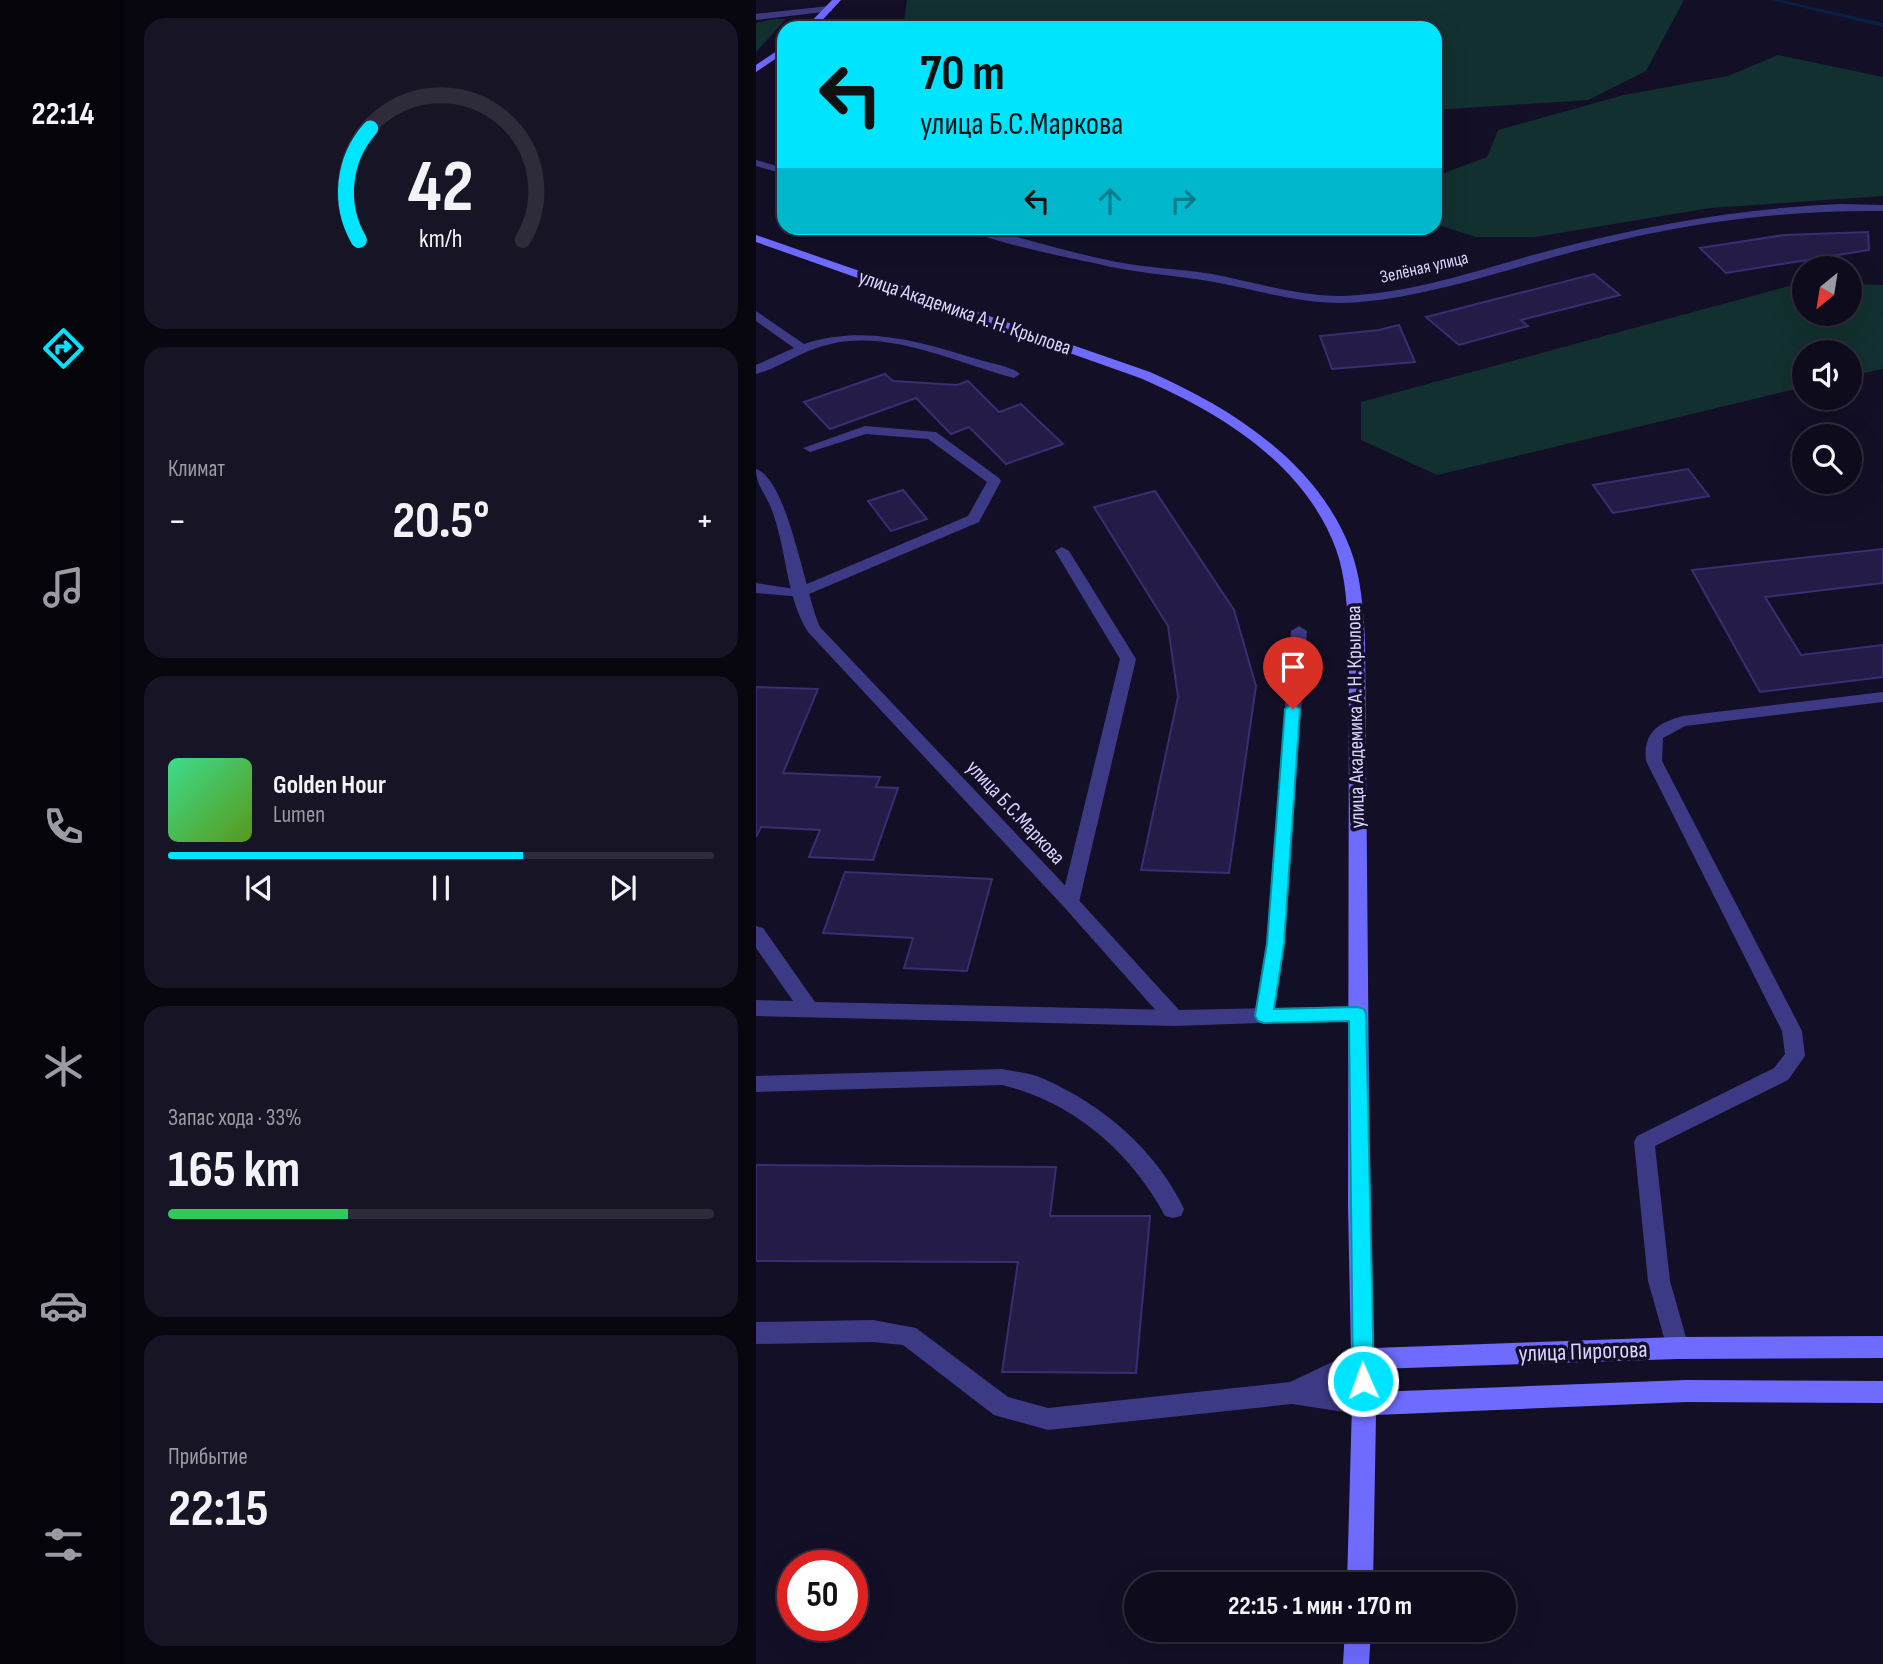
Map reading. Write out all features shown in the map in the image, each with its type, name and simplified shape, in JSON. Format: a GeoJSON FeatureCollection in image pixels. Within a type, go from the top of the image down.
{"type":"FeatureCollection","features":[{"type":"Feature","properties":{"kind":"main road"},"geometry":{"type":"LineString","coordinates":[[817,21],[837,0]]}},
{"type":"Feature","properties":{"kind":"main road"},"geometry":{"type":"LineString","coordinates":[[756,69],[777,55]]}},
{"type":"Feature","properties":{"kind":"main road","name":"улица Академика А. Н. Крылова"},"geometry":{"type":"LineString","coordinates":[[756,238],[1145,375],[1204,402],[1244,428],[1285,464],[1320,508],[1343,548],[1353,592],[1357,638],[1357,1014],[1364,1404],[1360,1572]]}},
{"type":"Feature","properties":{"kind":"main road","name":"улица Пирогова"},"geometry":{"type":"LineString","coordinates":[[1362,1359],[1678,1348],[1883,1347]]}},
{"type":"Feature","properties":{"kind":"main road","name":"улица Пирогова"},"geometry":{"type":"LineString","coordinates":[[1364,1404],[1686,1391],[1883,1392]]}},
{"type":"Feature","properties":{"kind":"main road"},"geometry":{"type":"LineString","coordinates":[[1356,1664],[1357,1642]]}},
{"type":"Feature","properties":{"kind":"street"},"geometry":{"type":"LineString","coordinates":[[756,17],[829,9]]}},
{"type":"Feature","properties":{"kind":"street"},"geometry":{"type":"LineString","coordinates":[[756,163],[777,169]]}},
{"type":"Feature","properties":{"kind":"street","name":"Зелёная улица"},"geometry":{"type":"LineString","coordinates":[[997,235],[1118,265],[1226,281],[1286,295],[1320,300],[1357,299],[1412,290],[1621,237],[1756,211],[1790,208],[1883,208]]}},
{"type":"Feature","properties":{"kind":"street"},"geometry":{"type":"LineString","coordinates":[[756,314],[802,348]]}},
{"type":"Feature","properties":{"kind":"street"},"geometry":{"type":"LineString","coordinates":[[756,370],[802,348],[842,338],[883,339],[1014,374]]}},
{"type":"Feature","properties":{"kind":"street"},"geometry":{"type":"LineString","coordinates":[[756,588],[797,594],[974,519],[994,481],[931,435],[865,430],[810,449]]}},
{"type":"Feature","properties":{"kind":"street","name":"улица Б.С.Маркова"},"geometry":{"type":"LineString","coordinates":[[759,480],[780,507],[797,594],[813,629],[1070,902],[1174,1018]]}},
{"type":"Feature","properties":{"kind":"street"},"geometry":{"type":"LineString","coordinates":[[1062,551],[1128,659],[1070,902]]}},
{"type":"Feature","properties":{"kind":"street"},"geometry":{"type":"LineString","coordinates":[[1264,1016],[1275,944],[1298,631]]}},
{"type":"Feature","properties":{"kind":"street"},"geometry":{"type":"LineString","coordinates":[[1678,1348],[1659,1281],[1644,1142],[1781,1074],[1795,1056],[1792,1031],[1654,761],[1652,744],[1661,729],[1682,721],[1883,697]]}},
{"type":"Feature","properties":{"kind":"street"},"geometry":{"type":"LineString","coordinates":[[756,933],[809,1009]]}},
{"type":"Feature","properties":{"kind":"street"},"geometry":{"type":"LineString","coordinates":[[756,1008],[1174,1018],[1357,1014]]}},
{"type":"Feature","properties":{"kind":"street"},"geometry":{"type":"LineString","coordinates":[[756,1084],[1002,1077],[1037,1085],[1089,1114],[1135,1153],[1156,1178],[1172,1209]]}},
{"type":"Feature","properties":{"kind":"street","name":"улица Пирогова"},"geometry":{"type":"LineString","coordinates":[[756,1333],[873,1331],[908,1335],[1002,1407],[1048,1419],[1292,1393],[1364,1404]]}},
{"type":"Feature","properties":{"kind":"street","name":"улица Пирогова"},"geometry":{"type":"LineString","coordinates":[[1292,1393],[1362,1359]]}},
{"type":"Feature","properties":{"kind":"green space"},"geometry":{"type":"Polygon","coordinates":[[[907,0],[1684,0],[1646,71],[1588,100],[1442,110],[1442,21],[904,21],[907,0]]]}},
{"type":"Feature","properties":{"kind":"green space"},"geometry":{"type":"Polygon","coordinates":[[[786,19],[777,21],[777,29],[756,52],[756,23],[786,19]]]}},
{"type":"Feature","properties":{"kind":"green space"},"geometry":{"type":"Polygon","coordinates":[[[1778,55],[1883,77],[1883,196],[1710,208],[1535,237],[1476,237],[1442,226],[1442,174],[1487,157],[1498,130],[1624,95],[1728,76],[1778,55]]]}},
{"type":"Feature","properties":{"kind":"green space"},"geometry":{"type":"Polygon","coordinates":[[[1862,284],[1883,285],[1883,369],[1862,373],[1862,340],[1792,340],[1792,390],[1437,475],[1361,440],[1361,402],[1792,285],[1792,326],[1862,326],[1862,284]]]}},
{"type":"Feature","properties":{"kind":"building"},"geometry":{"type":"Polygon","coordinates":[[[1868,232],[1869,250],[1832,256],[1792,256],[1792,262],[1726,273],[1700,248],[1784,235],[1868,232]]]}},
{"type":"Feature","properties":{"kind":"building"},"geometry":{"type":"Polygon","coordinates":[[[1594,274],[1620,295],[1521,320],[1528,326],[1459,345],[1426,317],[1594,274]]]}},
{"type":"Feature","properties":{"kind":"building"},"geometry":{"type":"Polygon","coordinates":[[[1399,325],[1415,362],[1332,369],[1320,336],[1379,330],[1399,325]]]}},
{"type":"Feature","properties":{"kind":"building"},"geometry":{"type":"Polygon","coordinates":[[[885,374],[893,381],[957,385],[968,381],[999,412],[1021,404],[1063,444],[1006,464],[969,427],[951,434],[916,398],[830,429],[804,402],[885,374]]]}},
{"type":"Feature","properties":{"kind":"building"},"geometry":{"type":"Polygon","coordinates":[[[1688,469],[1709,496],[1613,513],[1593,485],[1688,469]]]}},
{"type":"Feature","properties":{"kind":"building"},"geometry":{"type":"Polygon","coordinates":[[[903,490],[927,519],[891,531],[868,501],[903,490]]]}},
{"type":"Feature","properties":{"kind":"building"},"geometry":{"type":"Polygon","coordinates":[[[1155,491],[1234,610],[1256,686],[1229,873],[1141,870],[1178,697],[1168,626],[1094,507],[1155,491]]]}},
{"type":"Feature","properties":{"kind":"building"},"geometry":{"type":"Polygon","coordinates":[[[1883,549],[1883,583],[1765,597],[1801,655],[1883,645],[1883,677],[1760,692],[1692,570],[1883,549]]]}},
{"type":"Feature","properties":{"kind":"building"},"geometry":{"type":"Polygon","coordinates":[[[756,687],[818,689],[783,773],[880,777],[876,787],[898,788],[873,860],[809,857],[820,830],[761,827],[756,837],[756,687]]]}},
{"type":"Feature","properties":{"kind":"building"},"geometry":{"type":"Polygon","coordinates":[[[845,872],[992,879],[967,971],[904,968],[913,938],[823,933],[845,872]]]}},
{"type":"Feature","properties":{"kind":"building"},"geometry":{"type":"Polygon","coordinates":[[[756,1165],[1056,1167],[1050,1216],[1150,1216],[1136,1373],[1002,1372],[1018,1262],[756,1261],[756,1165]]]}},
{"type":"Feature","properties":{"kind":"waterway"},"geometry":{"type":"LineString","coordinates":[[1774,0],[1883,25]]}},
{"type":"Feature","properties":{"kind":"route"},"geometry":{"type":"LineString","coordinates":[[1293,709],[1275,944],[1264,1016],[1357,1014],[1363,1381]]}}]}
